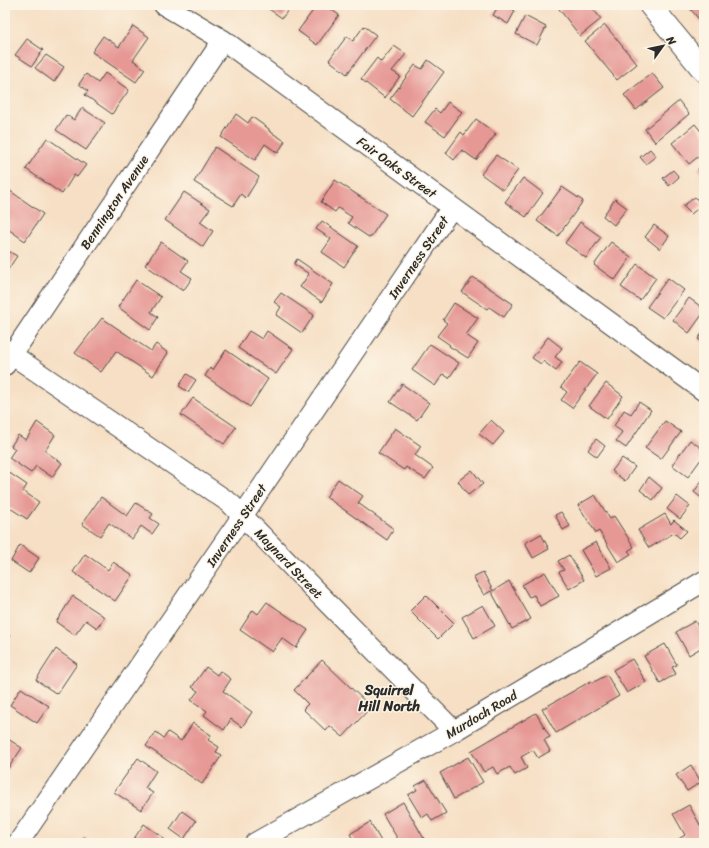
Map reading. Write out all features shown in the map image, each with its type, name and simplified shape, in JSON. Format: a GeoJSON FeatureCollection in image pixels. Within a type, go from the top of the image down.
{"type":"FeatureCollection","features":[{"type":"Feature","properties":{"kind":"street","name":"Fair Oaks Street"},"geometry":{"type":"LineString","coordinates":[[164,5],[223,40],[704,392]]}},
{"type":"Feature","properties":{"kind":"street"},"geometry":{"type":"LineString","coordinates":[[650,5],[704,71]]}},
{"type":"Feature","properties":{"kind":"street","name":"Bennington Avenue"},"geometry":{"type":"LineString","coordinates":[[8,356],[223,40]]}},
{"type":"Feature","properties":{"kind":"street","name":"Inverness Street"},"geometry":{"type":"LineString","coordinates":[[18,843],[452,207]]}},
{"type":"Feature","properties":{"kind":"street","name":"Maynard Street"},"geometry":{"type":"LineString","coordinates":[[8,356],[230,503],[454,731]]}},
{"type":"Feature","properties":{"kind":"street","name":"Murdoch Road"},"geometry":{"type":"LineString","coordinates":[[255,843],[454,731],[704,581]]}},
{"type":"Feature","properties":{"kind":"building"},"geometry":{"type":"Polygon","coordinates":[[[263,5],[292,5],[282,18],[263,5]]]}},
{"type":"Feature","properties":{"kind":"building"},"geometry":{"type":"Polygon","coordinates":[[[317,5],[325,5],[339,15],[317,45],[298,31],[317,5]]]}},
{"type":"Feature","properties":{"kind":"building"},"geometry":{"type":"Polygon","coordinates":[[[499,5],[505,5],[515,11],[508,24],[493,15],[499,5]]]}},
{"type":"Feature","properties":{"kind":"building"},"geometry":{"type":"Polygon","coordinates":[[[556,5],[590,5],[601,19],[580,36],[556,5]]]}},
{"type":"Feature","properties":{"kind":"building"},"geometry":{"type":"Polygon","coordinates":[[[687,5],[704,5],[704,26],[698,18],[687,5]]]}},
{"type":"Feature","properties":{"kind":"building"},"geometry":{"type":"Polygon","coordinates":[[[525,16],[546,27],[537,45],[516,34],[525,16]]]}},
{"type":"Feature","properties":{"kind":"building"},"geometry":{"type":"Polygon","coordinates":[[[605,25],[637,64],[617,80],[585,41],[605,25]]]}},
{"type":"Feature","properties":{"kind":"building"},"geometry":{"type":"Polygon","coordinates":[[[133,26],[149,37],[133,60],[145,69],[136,82],[92,52],[103,36],[119,47],[133,26]]]}},
{"type":"Feature","properties":{"kind":"building"},"geometry":{"type":"Polygon","coordinates":[[[364,26],[376,35],[347,74],[329,60],[347,36],[353,41],[364,26]]]}},
{"type":"Feature","properties":{"kind":"building"},"geometry":{"type":"Polygon","coordinates":[[[27,39],[43,50],[32,66],[15,55],[27,39]]]}},
{"type":"Feature","properties":{"kind":"building"},"geometry":{"type":"Polygon","coordinates":[[[394,46],[406,54],[392,71],[400,76],[385,98],[361,79],[377,58],[381,62],[394,46]]]}},
{"type":"Feature","properties":{"kind":"building"},"geometry":{"type":"Polygon","coordinates":[[[46,55],[64,67],[54,82],[35,68],[46,55]]]}},
{"type":"Feature","properties":{"kind":"building"},"geometry":{"type":"Polygon","coordinates":[[[428,60],[444,72],[412,116],[390,99],[415,65],[422,69],[428,60]]]}},
{"type":"Feature","properties":{"kind":"building"},"geometry":{"type":"Polygon","coordinates":[[[105,73],[129,90],[112,114],[85,95],[88,91],[79,84],[86,74],[98,83],[105,73]]]}},
{"type":"Feature","properties":{"kind":"building"},"geometry":{"type":"Polygon","coordinates":[[[652,73],[664,88],[636,110],[624,95],[652,73]]]}},
{"type":"Feature","properties":{"kind":"building"},"geometry":{"type":"Polygon","coordinates":[[[679,101],[689,114],[655,142],[645,129],[679,101]]]}},
{"type":"Feature","properties":{"kind":"building"},"geometry":{"type":"Polygon","coordinates":[[[448,102],[462,112],[445,136],[425,122],[435,109],[440,113],[448,102]]]}},
{"type":"Feature","properties":{"kind":"building"},"geometry":{"type":"Polygon","coordinates":[[[82,108],[105,123],[86,150],[56,130],[66,115],[74,120],[82,108]]]}},
{"type":"Feature","properties":{"kind":"building"},"geometry":{"type":"Polygon","coordinates":[[[236,114],[248,123],[252,117],[269,129],[269,131],[285,141],[278,153],[265,144],[255,160],[221,137],[236,114]]]}},
{"type":"Feature","properties":{"kind":"building"},"geometry":{"type":"Polygon","coordinates":[[[476,119],[496,134],[476,160],[462,150],[454,160],[446,153],[461,132],[464,135],[476,119]]]}},
{"type":"Feature","properties":{"kind":"building"},"geometry":{"type":"Polygon","coordinates":[[[695,124],[704,135],[704,152],[689,164],[672,143],[695,124]]]}},
{"type":"Feature","properties":{"kind":"building"},"geometry":{"type":"Polygon","coordinates":[[[47,138],[86,165],[77,177],[74,175],[62,194],[26,169],[47,138]]]}},
{"type":"Feature","properties":{"kind":"building"},"geometry":{"type":"Polygon","coordinates":[[[215,147],[259,177],[246,198],[241,194],[233,206],[194,182],[215,147]]]}},
{"type":"Feature","properties":{"kind":"building"},"geometry":{"type":"Polygon","coordinates":[[[650,149],[656,156],[646,164],[640,157],[650,149]]]}},
{"type":"Feature","properties":{"kind":"building"},"geometry":{"type":"Polygon","coordinates":[[[496,155],[518,170],[503,190],[481,174],[496,155]]]}},
{"type":"Feature","properties":{"kind":"building"},"geometry":{"type":"Polygon","coordinates":[[[704,164],[704,177],[698,169],[704,164]]]}},
{"type":"Feature","properties":{"kind":"building"},"geometry":{"type":"Polygon","coordinates":[[[673,170],[679,177],[669,186],[663,178],[673,170]]]}},
{"type":"Feature","properties":{"kind":"building"},"geometry":{"type":"Polygon","coordinates":[[[523,178],[543,193],[526,217],[505,202],[523,178]]]}},
{"type":"Feature","properties":{"kind":"building"},"geometry":{"type":"Polygon","coordinates":[[[335,180],[386,214],[370,238],[348,223],[352,217],[338,208],[335,212],[321,202],[335,180]]]}},
{"type":"Feature","properties":{"kind":"building"},"geometry":{"type":"Polygon","coordinates":[[[562,187],[583,201],[558,236],[537,221],[562,187]]]}},
{"type":"Feature","properties":{"kind":"building"},"geometry":{"type":"Polygon","coordinates":[[[6,188],[43,214],[25,241],[5,227],[5,220],[8,215],[5,213],[6,188]]]}},
{"type":"Feature","properties":{"kind":"building"},"geometry":{"type":"Polygon","coordinates":[[[184,192],[210,209],[200,222],[213,231],[203,247],[165,220],[184,192]]]}},
{"type":"Feature","properties":{"kind":"building"},"geometry":{"type":"Polygon","coordinates":[[[695,197],[702,205],[691,214],[683,206],[695,197]]]}},
{"type":"Feature","properties":{"kind":"building"},"geometry":{"type":"Polygon","coordinates":[[[615,199],[627,208],[614,225],[603,216],[615,199]]]}},
{"type":"Feature","properties":{"kind":"building"},"geometry":{"type":"Polygon","coordinates":[[[322,221],[358,246],[344,267],[322,252],[331,239],[316,229],[322,221]]]}},
{"type":"Feature","properties":{"kind":"building"},"geometry":{"type":"Polygon","coordinates":[[[580,222],[601,237],[586,258],[565,243],[580,222]]]}},
{"type":"Feature","properties":{"kind":"building"},"geometry":{"type":"Polygon","coordinates":[[[654,225],[669,236],[660,249],[645,237],[654,225]]]}},
{"type":"Feature","properties":{"kind":"building"},"geometry":{"type":"Polygon","coordinates":[[[161,242],[188,261],[181,271],[192,278],[183,291],[145,265],[161,242]]]}},
{"type":"Feature","properties":{"kind":"building"},"geometry":{"type":"Polygon","coordinates":[[[611,242],[631,257],[615,280],[594,265],[611,242]]]}},
{"type":"Feature","properties":{"kind":"building"},"geometry":{"type":"Polygon","coordinates":[[[5,249],[17,256],[5,274],[5,249]]]}},
{"type":"Feature","properties":{"kind":"building"},"geometry":{"type":"Polygon","coordinates":[[[297,259],[333,284],[322,302],[300,287],[309,274],[294,264],[297,259]]]}},
{"type":"Feature","properties":{"kind":"building"},"geometry":{"type":"Polygon","coordinates":[[[637,264],[656,278],[640,300],[621,287],[637,264]]]}},
{"type":"Feature","properties":{"kind":"building"},"geometry":{"type":"Polygon","coordinates":[[[473,277],[513,304],[504,317],[489,307],[487,309],[462,292],[473,277]]]}},
{"type":"Feature","properties":{"kind":"building"},"geometry":{"type":"Polygon","coordinates":[[[668,278],[684,290],[663,318],[647,307],[668,278]]]}},
{"type":"Feature","properties":{"kind":"building"},"geometry":{"type":"Polygon","coordinates":[[[136,280],[161,297],[151,312],[158,317],[150,330],[118,307],[136,280]]]}},
{"type":"Feature","properties":{"kind":"building"},"geometry":{"type":"Polygon","coordinates":[[[281,293],[314,315],[302,333],[276,315],[281,307],[274,302],[281,293]]]}},
{"type":"Feature","properties":{"kind":"building"},"geometry":{"type":"Polygon","coordinates":[[[689,298],[704,309],[704,312],[689,333],[673,320],[689,298]]]}},
{"type":"Feature","properties":{"kind":"building"},"geometry":{"type":"Polygon","coordinates":[[[454,303],[478,318],[466,335],[478,343],[468,358],[449,346],[450,345],[437,336],[447,323],[443,320],[454,303]]]}},
{"type":"Feature","properties":{"kind":"building"},"geometry":{"type":"Polygon","coordinates":[[[102,318],[151,351],[156,344],[168,353],[153,376],[116,351],[101,372],[75,353],[102,318]]]}},
{"type":"Feature","properties":{"kind":"building"},"geometry":{"type":"Polygon","coordinates":[[[249,331],[262,339],[267,331],[293,349],[276,374],[238,348],[249,331]]]}},
{"type":"Feature","properties":{"kind":"building"},"geometry":{"type":"Polygon","coordinates":[[[704,331],[704,343],[698,339],[704,331]]]}},
{"type":"Feature","properties":{"kind":"building"},"geometry":{"type":"Polygon","coordinates":[[[548,337],[562,348],[555,357],[562,362],[556,371],[543,361],[541,364],[532,358],[548,337]]]}},
{"type":"Feature","properties":{"kind":"building"},"geometry":{"type":"Polygon","coordinates":[[[430,344],[459,363],[449,378],[443,374],[435,386],[412,370],[430,344]]]}},
{"type":"Feature","properties":{"kind":"building"},"geometry":{"type":"Polygon","coordinates":[[[226,350],[268,379],[250,407],[205,376],[210,368],[213,370],[226,350]]]}},
{"type":"Feature","properties":{"kind":"building"},"geometry":{"type":"Polygon","coordinates":[[[580,362],[597,374],[572,408],[561,400],[567,392],[561,387],[580,362]]]}},
{"type":"Feature","properties":{"kind":"building"},"geometry":{"type":"Polygon","coordinates":[[[187,374],[196,380],[188,392],[179,386],[187,374]]]}},
{"type":"Feature","properties":{"kind":"building"},"geometry":{"type":"Polygon","coordinates":[[[606,383],[623,396],[607,419],[589,406],[606,383]]]}},
{"type":"Feature","properties":{"kind":"building"},"geometry":{"type":"Polygon","coordinates":[[[402,384],[429,403],[417,420],[390,402],[402,384]]]}},
{"type":"Feature","properties":{"kind":"building"},"geometry":{"type":"Polygon","coordinates":[[[193,398],[236,427],[224,444],[181,415],[193,398]]]}},
{"type":"Feature","properties":{"kind":"building"},"geometry":{"type":"Polygon","coordinates":[[[639,402],[651,410],[626,448],[616,441],[622,432],[614,426],[624,410],[631,414],[639,402]]]}},
{"type":"Feature","properties":{"kind":"building"},"geometry":{"type":"Polygon","coordinates":[[[491,420],[504,432],[493,445],[479,434],[491,420]]]}},
{"type":"Feature","properties":{"kind":"building"},"geometry":{"type":"Polygon","coordinates":[[[665,421],[681,432],[661,459],[645,448],[665,421]]]}},
{"type":"Feature","properties":{"kind":"building"},"geometry":{"type":"Polygon","coordinates":[[[37,422],[55,435],[45,451],[62,463],[52,477],[36,466],[31,473],[9,458],[15,449],[11,446],[18,435],[26,440],[37,422]]]}},
{"type":"Feature","properties":{"kind":"building"},"geometry":{"type":"Polygon","coordinates":[[[395,428],[421,446],[415,455],[433,468],[425,479],[406,467],[404,470],[378,453],[395,428]]]}},
{"type":"Feature","properties":{"kind":"building"},"geometry":{"type":"Polygon","coordinates":[[[596,439],[605,446],[597,457],[588,450],[596,439]]]}},
{"type":"Feature","properties":{"kind":"building"},"geometry":{"type":"Polygon","coordinates":[[[690,440],[704,450],[704,455],[688,477],[672,465],[690,440]]]}},
{"type":"Feature","properties":{"kind":"building"},"geometry":{"type":"Polygon","coordinates":[[[622,458],[635,467],[625,481],[612,471],[622,458]]]}},
{"type":"Feature","properties":{"kind":"building"},"geometry":{"type":"Polygon","coordinates":[[[5,470],[27,485],[23,491],[39,502],[27,519],[10,508],[5,515],[5,470]]]}},
{"type":"Feature","properties":{"kind":"building"},"geometry":{"type":"Polygon","coordinates":[[[472,470],[483,484],[468,495],[458,481],[472,470]]]}},
{"type":"Feature","properties":{"kind":"building"},"geometry":{"type":"Polygon","coordinates":[[[649,477],[662,488],[653,500],[640,490],[649,477]]]}},
{"type":"Feature","properties":{"kind":"building"},"geometry":{"type":"Polygon","coordinates":[[[704,478],[704,500],[694,492],[704,478]]]}},
{"type":"Feature","properties":{"kind":"building"},"geometry":{"type":"Polygon","coordinates":[[[338,479],[363,496],[358,503],[394,529],[387,540],[326,497],[338,479]]]}},
{"type":"Feature","properties":{"kind":"building"},"geometry":{"type":"Polygon","coordinates":[[[595,495],[610,519],[614,516],[634,547],[628,551],[631,554],[618,562],[599,531],[596,533],[578,505],[595,495]]]}},
{"type":"Feature","properties":{"kind":"building"},"geometry":{"type":"Polygon","coordinates":[[[677,496],[690,506],[680,519],[667,509],[677,496]]]}},
{"type":"Feature","properties":{"kind":"building"},"geometry":{"type":"Polygon","coordinates":[[[101,497],[127,516],[136,503],[153,514],[150,518],[159,524],[152,534],[141,526],[132,539],[109,523],[100,536],[82,524],[101,497]]]}},
{"type":"Feature","properties":{"kind":"building"},"geometry":{"type":"Polygon","coordinates":[[[561,512],[570,526],[563,530],[555,515],[561,512]]]}},
{"type":"Feature","properties":{"kind":"building"},"geometry":{"type":"Polygon","coordinates":[[[665,514],[671,524],[674,520],[687,531],[680,538],[674,533],[649,548],[638,530],[665,514]]]}},
{"type":"Feature","properties":{"kind":"building"},"geometry":{"type":"Polygon","coordinates":[[[541,534],[549,549],[533,558],[525,543],[541,534]]]}},
{"type":"Feature","properties":{"kind":"building"},"geometry":{"type":"Polygon","coordinates":[[[596,542],[611,568],[596,576],[581,550],[596,542]]]}},
{"type":"Feature","properties":{"kind":"building"},"geometry":{"type":"Polygon","coordinates":[[[20,545],[39,558],[29,573],[11,561],[20,545]]]}},
{"type":"Feature","properties":{"kind":"building"},"geometry":{"type":"Polygon","coordinates":[[[85,554],[108,570],[113,562],[133,575],[115,601],[73,572],[85,554]]]}},
{"type":"Feature","properties":{"kind":"building"},"geometry":{"type":"Polygon","coordinates":[[[569,555],[584,580],[569,589],[559,572],[564,570],[558,561],[569,555]]]}},
{"type":"Feature","properties":{"kind":"building"},"geometry":{"type":"Polygon","coordinates":[[[483,572],[493,591],[509,581],[531,619],[512,629],[491,591],[484,595],[473,577],[483,572]]]}},
{"type":"Feature","properties":{"kind":"building"},"geometry":{"type":"Polygon","coordinates":[[[545,572],[559,596],[540,606],[534,595],[529,597],[522,585],[545,572]]]}},
{"type":"Feature","properties":{"kind":"building"},"geometry":{"type":"Polygon","coordinates":[[[426,595],[454,623],[438,639],[410,611],[426,595]]]}},
{"type":"Feature","properties":{"kind":"building"},"geometry":{"type":"Polygon","coordinates":[[[73,596],[105,617],[97,628],[86,620],[75,635],[56,622],[73,596]]]}},
{"type":"Feature","properties":{"kind":"building"},"geometry":{"type":"Polygon","coordinates":[[[267,602],[308,630],[296,648],[282,638],[272,652],[240,630],[253,610],[258,614],[267,602]]]}},
{"type":"Feature","properties":{"kind":"building"},"geometry":{"type":"Polygon","coordinates":[[[483,605],[495,626],[474,638],[462,617],[483,605]]]}},
{"type":"Feature","properties":{"kind":"building"},"geometry":{"type":"Polygon","coordinates":[[[695,621],[704,637],[704,646],[689,655],[676,632],[695,621]]]}},
{"type":"Feature","properties":{"kind":"building"},"geometry":{"type":"Polygon","coordinates":[[[5,632],[10,636],[5,644],[5,632]]]}},
{"type":"Feature","properties":{"kind":"building"},"geometry":{"type":"Polygon","coordinates":[[[665,644],[677,665],[672,667],[676,674],[660,683],[644,656],[665,644]]]}},
{"type":"Feature","properties":{"kind":"building"},"geometry":{"type":"Polygon","coordinates":[[[56,649],[77,664],[57,694],[36,680],[56,649]]]}},
{"type":"Feature","properties":{"kind":"building"},"geometry":{"type":"Polygon","coordinates":[[[632,659],[646,682],[627,693],[613,670],[632,659]]]}},
{"type":"Feature","properties":{"kind":"building"},"geometry":{"type":"Polygon","coordinates":[[[322,660],[371,707],[343,737],[330,726],[326,731],[303,709],[308,704],[294,690],[322,660]]]}},
{"type":"Feature","properties":{"kind":"building"},"geometry":{"type":"Polygon","coordinates":[[[206,667],[217,675],[220,671],[231,679],[223,691],[252,712],[242,727],[231,719],[224,730],[204,715],[207,711],[191,700],[198,691],[192,687],[206,667]]]}},
{"type":"Feature","properties":{"kind":"building"},"geometry":{"type":"Polygon","coordinates":[[[607,675],[619,696],[556,733],[542,709],[591,681],[592,683],[607,675]]]}},
{"type":"Feature","properties":{"kind":"building"},"geometry":{"type":"Polygon","coordinates":[[[21,688],[49,706],[37,723],[10,705],[21,688]]]}},
{"type":"Feature","properties":{"kind":"building"},"geometry":{"type":"Polygon","coordinates":[[[536,713],[550,737],[544,740],[550,751],[538,758],[533,750],[521,757],[527,768],[515,775],[510,767],[497,774],[493,767],[484,772],[471,751],[536,713]]]}},
{"type":"Feature","properties":{"kind":"building"},"geometry":{"type":"Polygon","coordinates":[[[193,723],[211,735],[208,740],[219,747],[216,752],[222,755],[202,784],[146,746],[156,732],[164,738],[168,732],[181,741],[193,723]]]}},
{"type":"Feature","properties":{"kind":"building"},"geometry":{"type":"Polygon","coordinates":[[[5,737],[22,748],[7,770],[5,769],[5,737]]]}},
{"type":"Feature","properties":{"kind":"building"},"geometry":{"type":"Polygon","coordinates":[[[468,757],[483,782],[454,799],[440,773],[468,757]]]}},
{"type":"Feature","properties":{"kind":"building"},"geometry":{"type":"Polygon","coordinates":[[[138,758],[156,771],[145,788],[153,793],[141,810],[114,792],[138,758]]]}},
{"type":"Feature","properties":{"kind":"building"},"geometry":{"type":"Polygon","coordinates":[[[691,765],[701,782],[687,791],[676,775],[691,765]]]}},
{"type":"Feature","properties":{"kind":"building"},"geometry":{"type":"Polygon","coordinates":[[[426,780],[446,813],[432,821],[428,814],[422,818],[408,795],[417,790],[415,786],[426,780]]]}},
{"type":"Feature","properties":{"kind":"building"},"geometry":{"type":"Polygon","coordinates":[[[403,802],[426,842],[400,843],[383,814],[403,802]]]}},
{"type":"Feature","properties":{"kind":"building"},"geometry":{"type":"Polygon","coordinates":[[[689,805],[704,832],[704,843],[679,843],[677,840],[685,835],[673,814],[689,805]]]}},
{"type":"Feature","properties":{"kind":"building"},"geometry":{"type":"Polygon","coordinates":[[[182,811],[196,821],[184,839],[170,829],[182,811]]]}},
{"type":"Feature","properties":{"kind":"building"},"geometry":{"type":"Polygon","coordinates":[[[370,822],[382,843],[355,843],[350,834],[370,822]]]}},
{"type":"Feature","properties":{"kind":"building"},"geometry":{"type":"Polygon","coordinates":[[[144,824],[164,838],[161,843],[131,843],[144,824]]]}},
{"type":"Feature","properties":{"kind":"building"},"geometry":{"type":"Polygon","coordinates":[[[84,837],[93,843],[80,843],[84,837]]]}},
{"type":"Feature","properties":{"kind":"district","name":"Squirrel Hill North"},"geometry":{"type":"Point","coordinates":[389,698]}}]}
